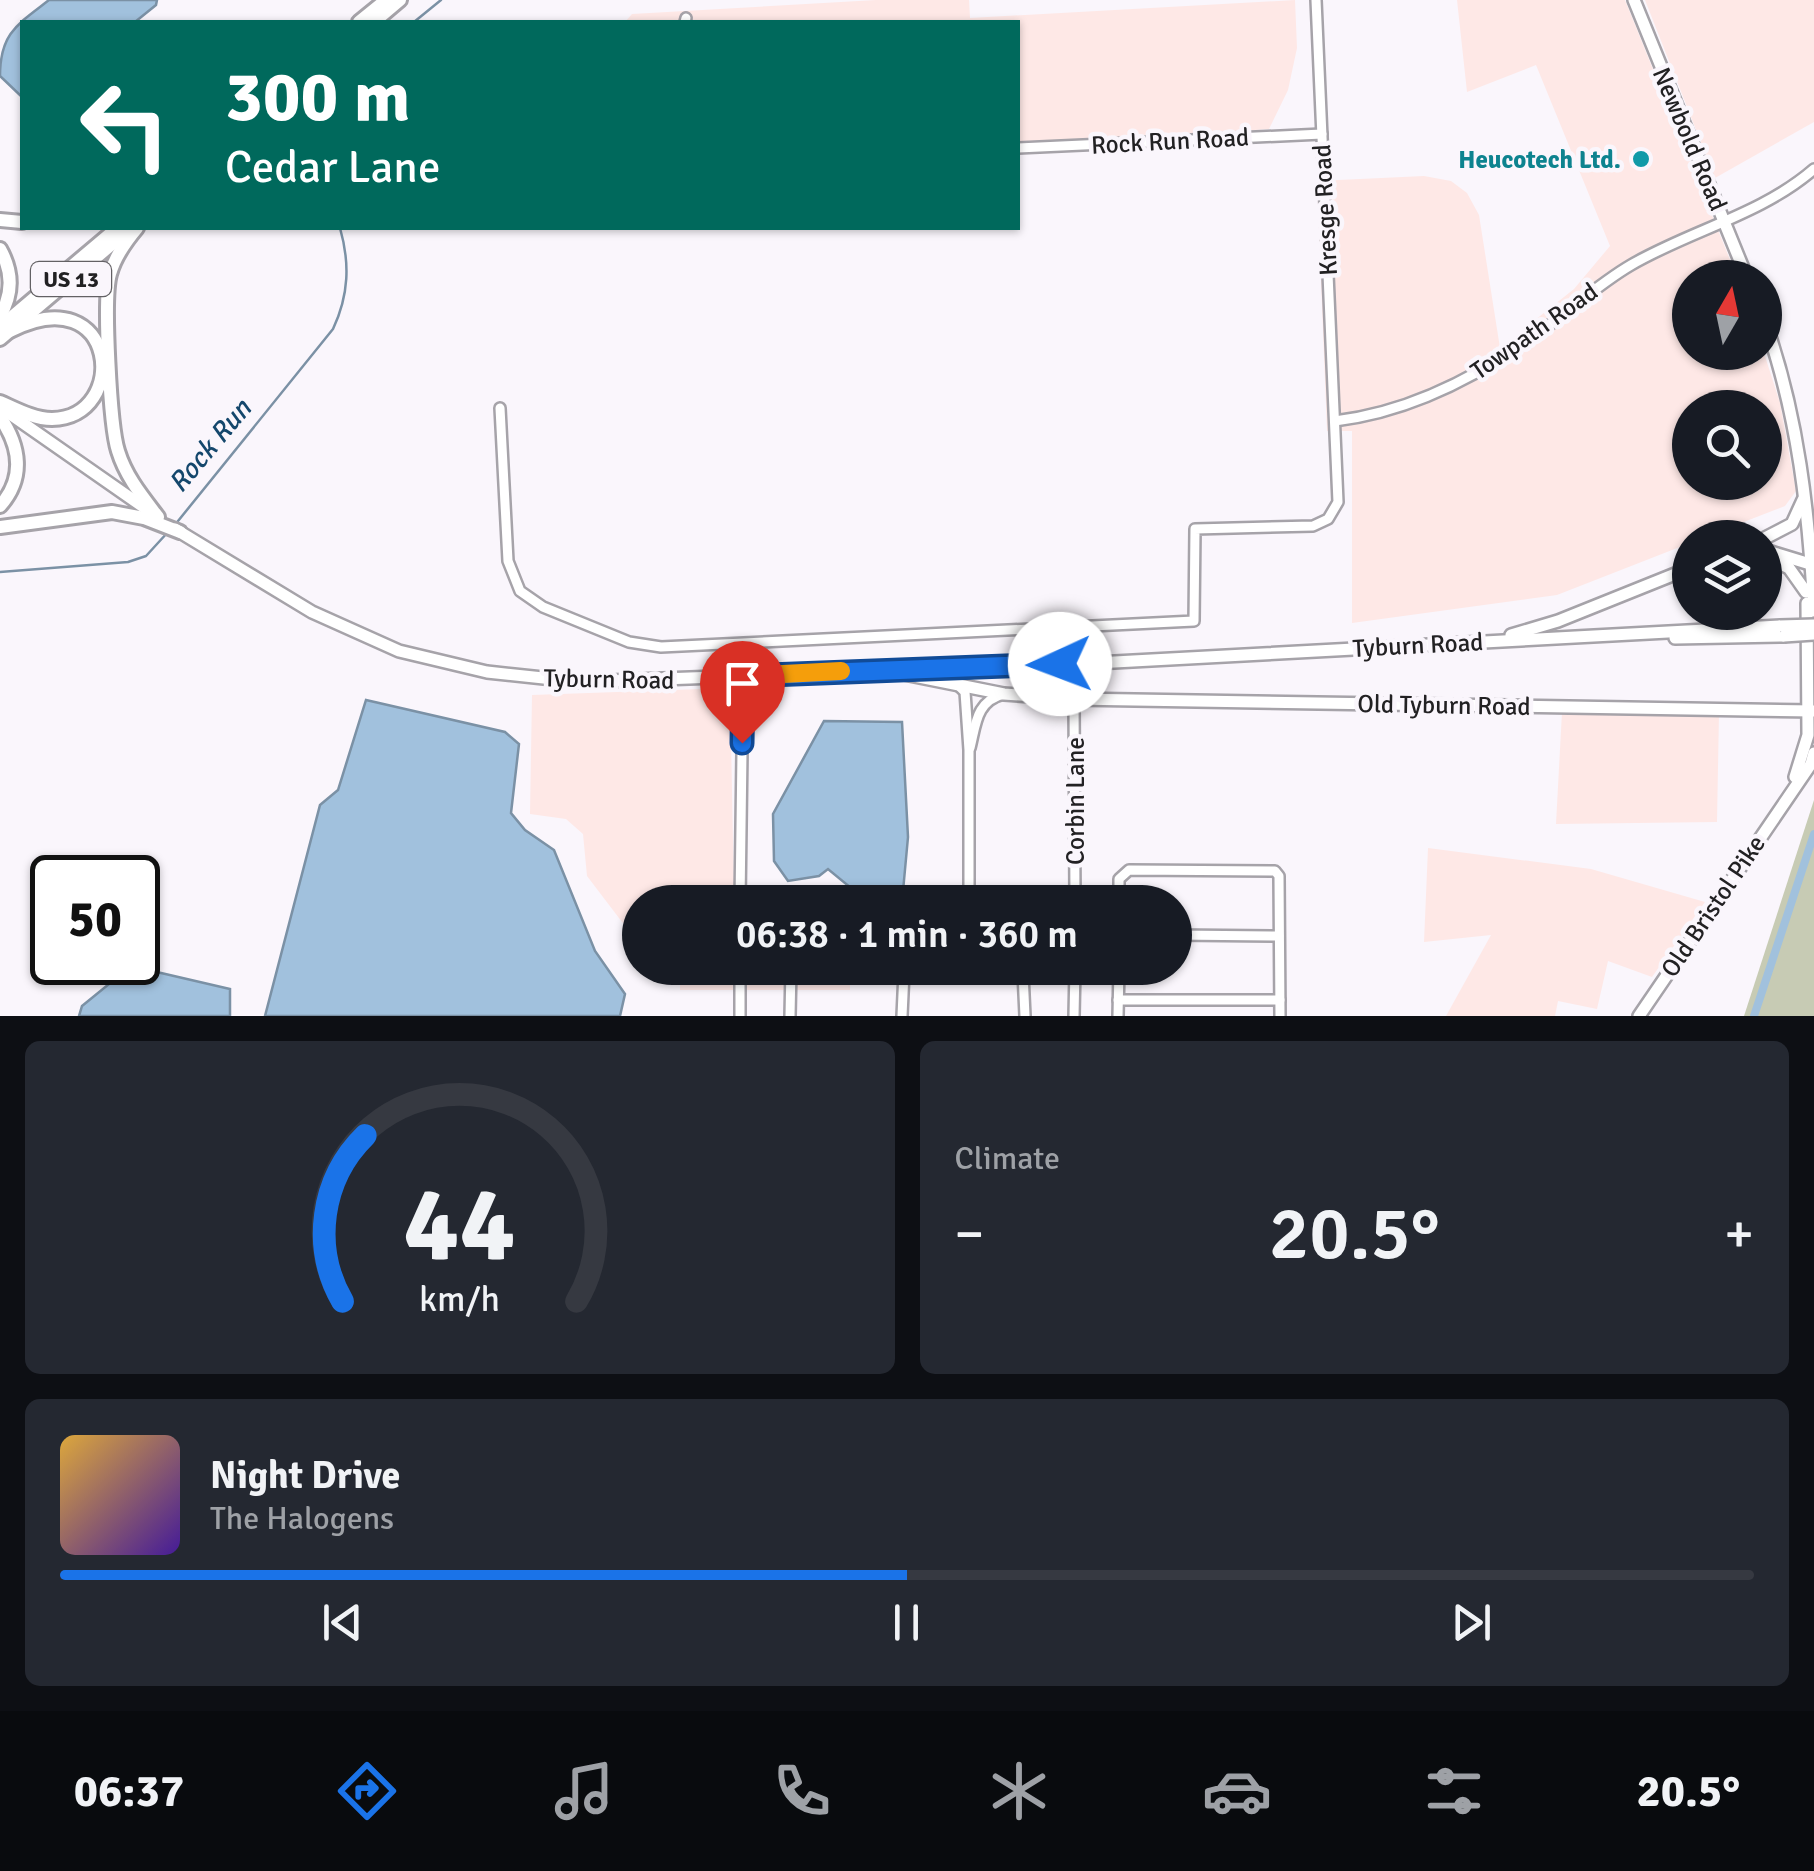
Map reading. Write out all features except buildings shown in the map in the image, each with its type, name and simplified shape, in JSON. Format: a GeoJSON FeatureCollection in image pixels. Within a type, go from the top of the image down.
{"type":"FeatureCollection","features":[{"type":"Feature","properties":{"kind":"highway"},"geometry":{"type":"LineString","coordinates":[[361,20],[386,0]]}},
{"type":"Feature","properties":{"kind":"highway"},"geometry":{"type":"LineString","coordinates":[[376,20],[400,0]]}},
{"type":"Feature","properties":{"kind":"highway","name":"US 13"},"geometry":{"type":"LineString","coordinates":[[3,332],[115,230]]}},
{"type":"Feature","properties":{"kind":"highway","name":"US 13"},"geometry":{"type":"LineString","coordinates":[[3,332],[132,230]]}},
{"type":"Feature","properties":{"kind":"highway"},"geometry":{"type":"LineString","coordinates":[[134,230],[117,255],[108,282],[113,424],[128,477],[156,520]]}},
{"type":"Feature","properties":{"kind":"highway"},"geometry":{"type":"LineString","coordinates":[[0,249],[10,281],[0,316]]}},
{"type":"Feature","properties":{"kind":"highway"},"geometry":{"type":"LineString","coordinates":[[0,404],[43,418],[68,416],[92,399],[103,371],[96,342],[87,330],[70,320],[40,318],[3,332]]}},
{"type":"Feature","properties":{"kind":"highway"},"geometry":{"type":"LineString","coordinates":[[0,418],[14,444],[18,462],[14,485],[0,506]]}},
{"type":"Feature","properties":{"kind":"highway"},"geometry":{"type":"LineString","coordinates":[[0,526],[104,512],[156,520],[180,532]]}},
{"type":"Feature","properties":{"kind":"main road","name":"Newbold Road"},"geometry":{"type":"LineString","coordinates":[[1634,0],[1740,260]]}},
{"type":"Feature","properties":{"kind":"main road"},"geometry":{"type":"LineString","coordinates":[[1780,370],[1804,491],[1814,611]]}},
{"type":"Feature","properties":{"kind":"main road"},"geometry":{"type":"LineString","coordinates":[[0,404],[156,520]]}},
{"type":"Feature","properties":{"kind":"main road"},"geometry":{"type":"LineString","coordinates":[[1782,529],[1792,524],[1804,491]]}},
{"type":"Feature","properties":{"kind":"main road"},"geometry":{"type":"LineString","coordinates":[[1807,530],[1814,546]]}},
{"type":"Feature","properties":{"kind":"main road","name":"Tyburn Road"},"geometry":{"type":"LineString","coordinates":[[180,532],[312,612],[399,651],[514,676],[580,682],[1096,662],[1482,641],[1782,631],[1814,634]]}},
{"type":"Feature","properties":{"kind":"main road"},"geometry":{"type":"LineString","coordinates":[[1782,557],[1810,564]]}},
{"type":"Feature","properties":{"kind":"main road"},"geometry":{"type":"LineString","coordinates":[[1782,564],[1806,592]]}},
{"type":"Feature","properties":{"kind":"main road"},"geometry":{"type":"LineString","coordinates":[[1810,564],[1806,592],[1811,711]]}},
{"type":"Feature","properties":{"kind":"main road"},"geometry":{"type":"LineString","coordinates":[[1482,641],[1558,621],[1672,575]]}},
{"type":"Feature","properties":{"kind":"main road","name":"Tyburn Road"},"geometry":{"type":"LineString","coordinates":[[1778,630],[1814,625]]}},
{"type":"Feature","properties":{"kind":"main road","name":"Tyburn Road"},"geometry":{"type":"LineString","coordinates":[[1591,637],[1700,630]]}},
{"type":"Feature","properties":{"kind":"main road","name":"Old Tyburn Road"},"geometry":{"type":"LineString","coordinates":[[880,669],[1004,694],[1074,699],[1811,711]]}},
{"type":"Feature","properties":{"kind":"main road","name":"Old Bristol Pike"},"geometry":{"type":"LineString","coordinates":[[1787,796],[1805,752],[1811,711]]}},
{"type":"Feature","properties":{"kind":"main road","name":"Old Bristol Pike"},"geometry":{"type":"LineString","coordinates":[[1640,1016],[1813,759]]}},
{"type":"Feature","properties":{"kind":"street","name":"Kresge Road"},"geometry":{"type":"LineString","coordinates":[[500,408],[507,552],[520,590],[543,607],[636,644],[662,648],[1194,621],[1195,529],[1308,526],[1328,518],[1338,502],[1316,0]]}},
{"type":"Feature","properties":{"kind":"street","name":"Rock Run Road"},"geometry":{"type":"LineString","coordinates":[[1020,148],[1322,134]]}},
{"type":"Feature","properties":{"kind":"street","name":"Towpath Road"},"geometry":{"type":"LineString","coordinates":[[1335,420],[1394,408],[1452,386],[1529,340],[1629,266],[1779,195],[1814,169]]}},
{"type":"Feature","properties":{"kind":"street"},"geometry":{"type":"LineString","coordinates":[[740,885],[743,676]]}},
{"type":"Feature","properties":{"kind":"street"},"geometry":{"type":"LineString","coordinates":[[956,685],[965,692],[969,750],[969,885]]}},
{"type":"Feature","properties":{"kind":"street"},"geometry":{"type":"LineString","coordinates":[[969,750],[982,706],[990,698],[1004,694]]}},
{"type":"Feature","properties":{"kind":"street","name":"Corbin Lane"},"geometry":{"type":"LineString","coordinates":[[1074,699],[1075,885]]}},
{"type":"Feature","properties":{"kind":"street"},"geometry":{"type":"LineString","coordinates":[[1119,885],[1122,873],[1130,870],[1275,872],[1279,876],[1280,1016]]}},
{"type":"Feature","properties":{"kind":"street"},"geometry":{"type":"LineString","coordinates":[[1192,935],[1279,936]]}},
{"type":"Feature","properties":{"kind":"street"},"geometry":{"type":"LineString","coordinates":[[740,985],[740,1016]]}},
{"type":"Feature","properties":{"kind":"street"},"geometry":{"type":"LineString","coordinates":[[790,1016],[791,985]]}},
{"type":"Feature","properties":{"kind":"street"},"geometry":{"type":"LineString","coordinates":[[902,985],[902,1016]]}},
{"type":"Feature","properties":{"kind":"street"},"geometry":{"type":"LineString","coordinates":[[1024,985],[1025,1016]]}},
{"type":"Feature","properties":{"kind":"street"},"geometry":{"type":"LineString","coordinates":[[1074,985],[1074,1016]]}},
{"type":"Feature","properties":{"kind":"street"},"geometry":{"type":"LineString","coordinates":[[1118,985],[1118,1016]]}},
{"type":"Feature","properties":{"kind":"street"},"geometry":{"type":"LineString","coordinates":[[1118,1000],[1280,1000]]}},
{"type":"Feature","properties":{"kind":"shaded area"},"geometry":{"type":"Polygon","coordinates":[[[876,0],[969,0],[970,18],[1295,0],[1297,48],[1288,90],[1269,129],[1020,146],[1020,20],[627,20],[632,14],[876,0]]]}},
{"type":"Feature","properties":{"kind":"shaded area"},"geometry":{"type":"Polygon","coordinates":[[[1457,0],[1625,0],[1730,260],[1672,260],[1672,370],[1769,370],[1776,390],[1672,390],[1672,500],[1782,500],[1782,414],[1796,491],[1785,506],[1749,520],[1672,520],[1672,550],[1557,595],[1352,623],[1352,431],[1327,431],[1317,181],[1424,176],[1451,181],[1467,193],[1479,215],[1500,348],[1574,289],[1610,246],[1536,65],[1467,92],[1457,0]]]}},
{"type":"Feature","properties":{"kind":"shaded area"},"geometry":{"type":"Polygon","coordinates":[[[1645,0],[1814,0],[1814,122],[1715,178],[1645,0]]]}},
{"type":"Feature","properties":{"kind":"shaded area"},"geometry":{"type":"Polygon","coordinates":[[[730,688],[734,885],[622,885],[622,922],[587,876],[583,834],[566,819],[530,814],[532,695],[730,688]]]}},
{"type":"Feature","properties":{"kind":"shaded area"},"geometry":{"type":"Polygon","coordinates":[[[1562,712],[1719,713],[1717,822],[1556,824],[1562,712]]]}},
{"type":"Feature","properties":{"kind":"shaded area"},"geometry":{"type":"Polygon","coordinates":[[[1428,848],[1591,869],[1705,902],[1652,977],[1608,961],[1597,1009],[1558,1001],[1555,1016],[1446,1016],[1491,935],[1424,942],[1428,848]]]}},
{"type":"Feature","properties":{"kind":"shaded area"},"geometry":{"type":"Polygon","coordinates":[[[680,985],[850,985],[850,990],[680,990],[680,985]]]}},
{"type":"Feature","properties":{"kind":"green space"},"geometry":{"type":"Polygon","coordinates":[[[1814,800],[1814,1016],[1744,1016],[1814,800]]]}},
{"type":"Feature","properties":{"kind":"water"},"geometry":{"type":"Polygon","coordinates":[[[49,0],[157,0],[137,20],[24,20],[49,0]]]}},
{"type":"Feature","properties":{"kind":"water"},"geometry":{"type":"Polygon","coordinates":[[[20,23],[20,95],[0,76],[3,49],[20,23]]]}},
{"type":"Feature","properties":{"kind":"water"},"geometry":{"type":"Polygon","coordinates":[[[366,700],[505,732],[519,744],[511,813],[525,830],[554,850],[595,951],[625,994],[620,1016],[265,1016],[320,805],[338,790],[366,700]]]}},
{"type":"Feature","properties":{"kind":"water"},"geometry":{"type":"Polygon","coordinates":[[[824,721],[902,722],[908,837],[904,885],[847,885],[828,869],[819,876],[788,881],[774,861],[773,814],[824,721]]]}},
{"type":"Feature","properties":{"kind":"water"},"geometry":{"type":"Polygon","coordinates":[[[160,973],[230,989],[230,1016],[79,1016],[82,1006],[108,985],[160,985],[160,973]]]}},
{"type":"Feature","properties":{"kind":"waterway","name":"Rock Run"},"geometry":{"type":"LineString","coordinates":[[416,20],[441,0]]}},
{"type":"Feature","properties":{"kind":"waterway","name":"Rock Run"},"geometry":{"type":"LineString","coordinates":[[174,526],[333,329],[346,279],[340,230]]}},
{"type":"Feature","properties":{"kind":"waterway","name":"Rock Run"},"geometry":{"type":"LineString","coordinates":[[0,572],[128,562],[146,556],[168,532]]}},
{"type":"Feature","properties":{"kind":"waterway"},"geometry":{"type":"LineString","coordinates":[[1754,1016],[1814,834]]}},
{"type":"Feature","properties":{"kind":"slow traffic"},"geometry":{"type":"LineString","coordinates":[[764,675],[841,671]]}},
{"type":"Feature","properties":{"kind":"place","name":"Heucotech Ltd."},"geometry":{"type":"Point","coordinates":[1641,159]}},
{"type":"Feature","properties":{"kind":"route"},"geometry":{"type":"LineString","coordinates":[[742,743],[743,676],[1060,664]]}}]}
